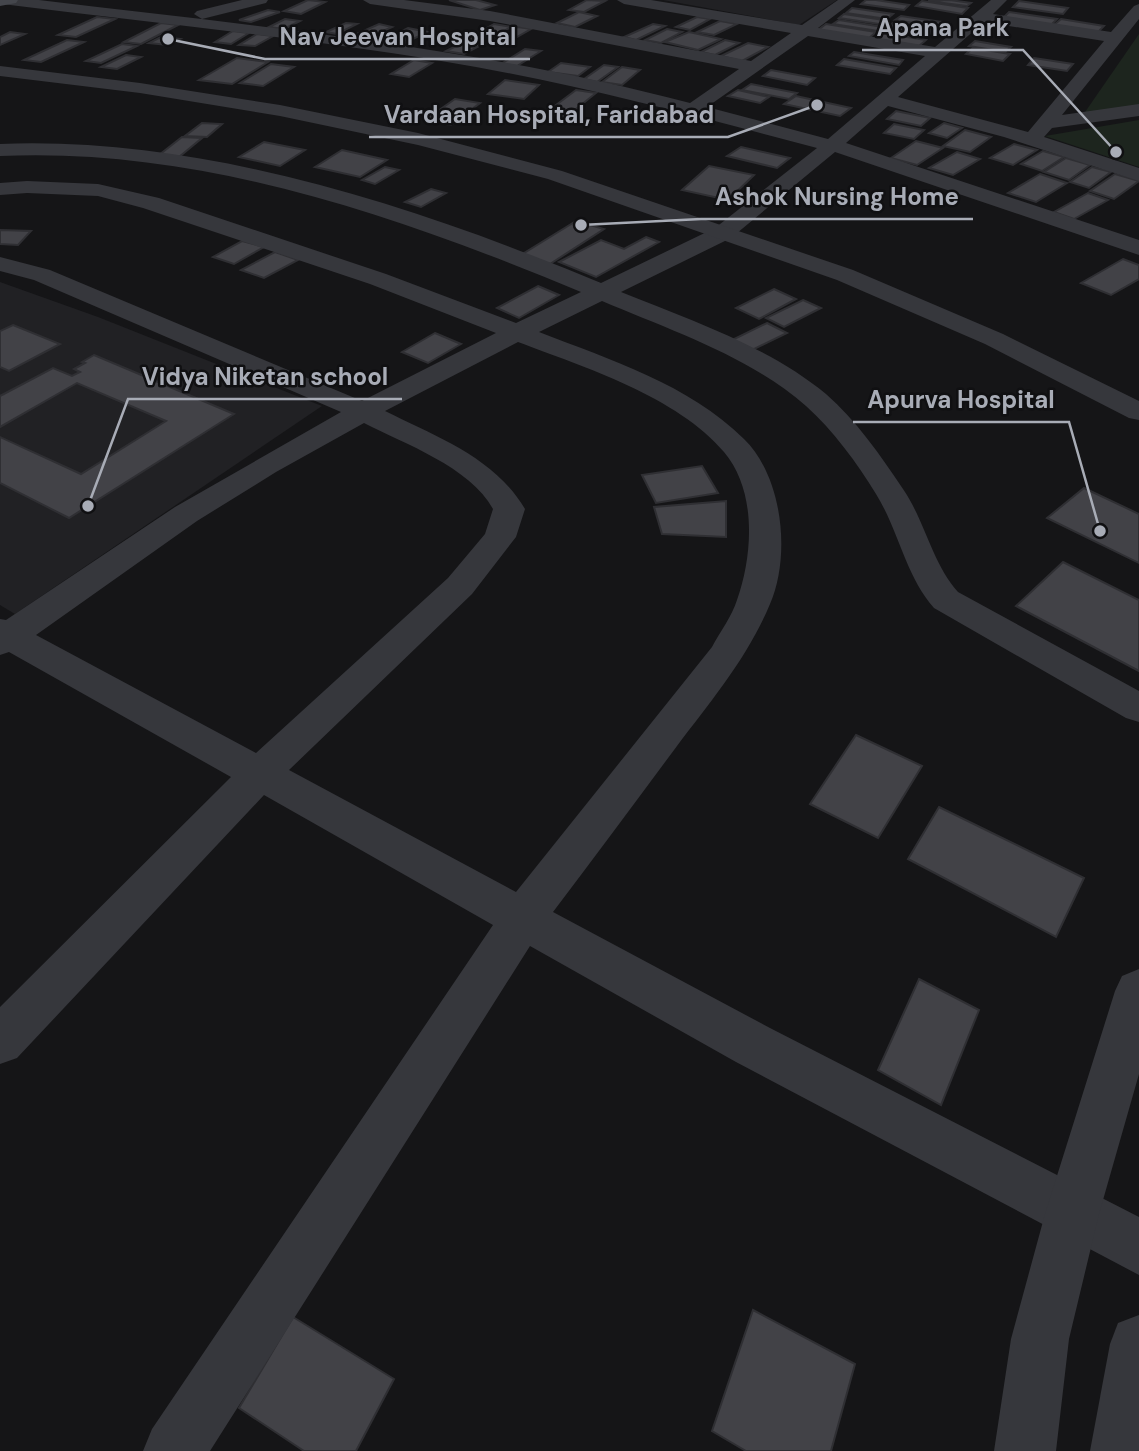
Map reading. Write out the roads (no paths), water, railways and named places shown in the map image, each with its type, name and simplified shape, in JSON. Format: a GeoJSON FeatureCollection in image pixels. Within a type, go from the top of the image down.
{"type":"FeatureCollection","features":[{"type":"Feature","properties":{"kind":"street"},"geometry":{"type":"LineString","coordinates":[[176,21],[261,0]]}},
{"type":"Feature","properties":{"kind":"street"},"geometry":{"type":"LineString","coordinates":[[370,0],[413,2],[752,66]]}},
{"type":"Feature","properties":{"kind":"street"},"geometry":{"type":"LineString","coordinates":[[624,0],[939,53]]}},
{"type":"Feature","properties":{"kind":"street"},"geometry":{"type":"LineString","coordinates":[[693,108],[848,0]]}},
{"type":"Feature","properties":{"kind":"street"},"geometry":{"type":"LineString","coordinates":[[1000,0],[832,145],[730,228],[516,332],[265,466],[186,514],[3,636],[260,773],[522,919],[1072,1214],[1139,1247]]}},
{"type":"Feature","properties":{"kind":"street"},"geometry":{"type":"LineString","coordinates":[[5,1],[423,53],[557,78],[693,108],[832,145],[1139,248]]}},
{"type":"Feature","properties":{"kind":"street"},"geometry":{"type":"LineString","coordinates":[[1032,140],[1139,9]]}},
{"type":"Feature","properties":{"kind":"street"},"geometry":{"type":"LineString","coordinates":[[468,28],[490,16]]}},
{"type":"Feature","properties":{"kind":"street"},"geometry":{"type":"LineString","coordinates":[[981,17],[1116,38]]}},
{"type":"Feature","properties":{"kind":"street"},"geometry":{"type":"LineString","coordinates":[[423,53],[445,41]]}},
{"type":"Feature","properties":{"kind":"street"},"geometry":{"type":"LineString","coordinates":[[0,64],[170,83],[381,122],[533,158],[730,228],[979,322],[1139,400]]}},
{"type":"Feature","properties":{"kind":"street"},"geometry":{"type":"LineString","coordinates":[[0,71],[150,90],[351,124],[556,176],[730,228],[893,295],[1036,359],[1139,412]]}},
{"type":"Feature","properties":{"kind":"street"},"geometry":{"type":"LineString","coordinates":[[884,99],[1032,140],[1139,175]]}},
{"type":"Feature","properties":{"kind":"street"},"geometry":{"type":"LineString","coordinates":[[1047,123],[1139,110]]}},
{"type":"Feature","properties":{"kind":"street"},"geometry":{"type":"LineString","coordinates":[[0,150],[92,148],[237,169],[459,237],[603,291],[753,360],[789,380],[818,402],[898,504],[923,566],[935,589],[946,600],[1139,708]]}},
{"type":"Feature","properties":{"kind":"street"},"geometry":{"type":"LineString","coordinates":[[0,189],[27,187],[98,190],[151,203],[365,274],[665,393],[715,428],[736,447],[758,484],[765,529],[764,565],[754,602],[726,655],[522,919],[174,1451]]}},
{"type":"Feature","properties":{"kind":"street"},"geometry":{"type":"LineString","coordinates":[[0,264],[42,275],[364,412],[445,452],[484,477],[501,495],[509,509],[500,537],[486,558],[460,586],[260,773],[0,1041]]}},
{"type":"Feature","properties":{"kind":"street"},"geometry":{"type":"LineString","coordinates":[[1025,1451],[1041,1339],[1072,1214],[1139,992]]}},
{"type":"Feature","properties":{"kind":"street"},"geometry":{"type":"LineString","coordinates":[[1121,1451],[1139,1344]]}},
{"type":"Feature","properties":{"kind":"place","name":"Nav Jeevan Hospital"},"geometry":{"type":"Point","coordinates":[168,39]}},
{"type":"Feature","properties":{"kind":"place","name":"Vardaan Hospital, Faridabad"},"geometry":{"type":"Point","coordinates":[817,105]}},
{"type":"Feature","properties":{"kind":"place","name":"Apana Park"},"geometry":{"type":"Point","coordinates":[1116,152]}},
{"type":"Feature","properties":{"kind":"place","name":"Ashok Nursing Home"},"geometry":{"type":"Point","coordinates":[581,225]}},
{"type":"Feature","properties":{"kind":"place","name":"Vidya Niketan school"},"geometry":{"type":"Point","coordinates":[88,506]}},
{"type":"Feature","properties":{"kind":"place","name":"Apurva Hospital"},"geometry":{"type":"Point","coordinates":[1100,531]}}]}
